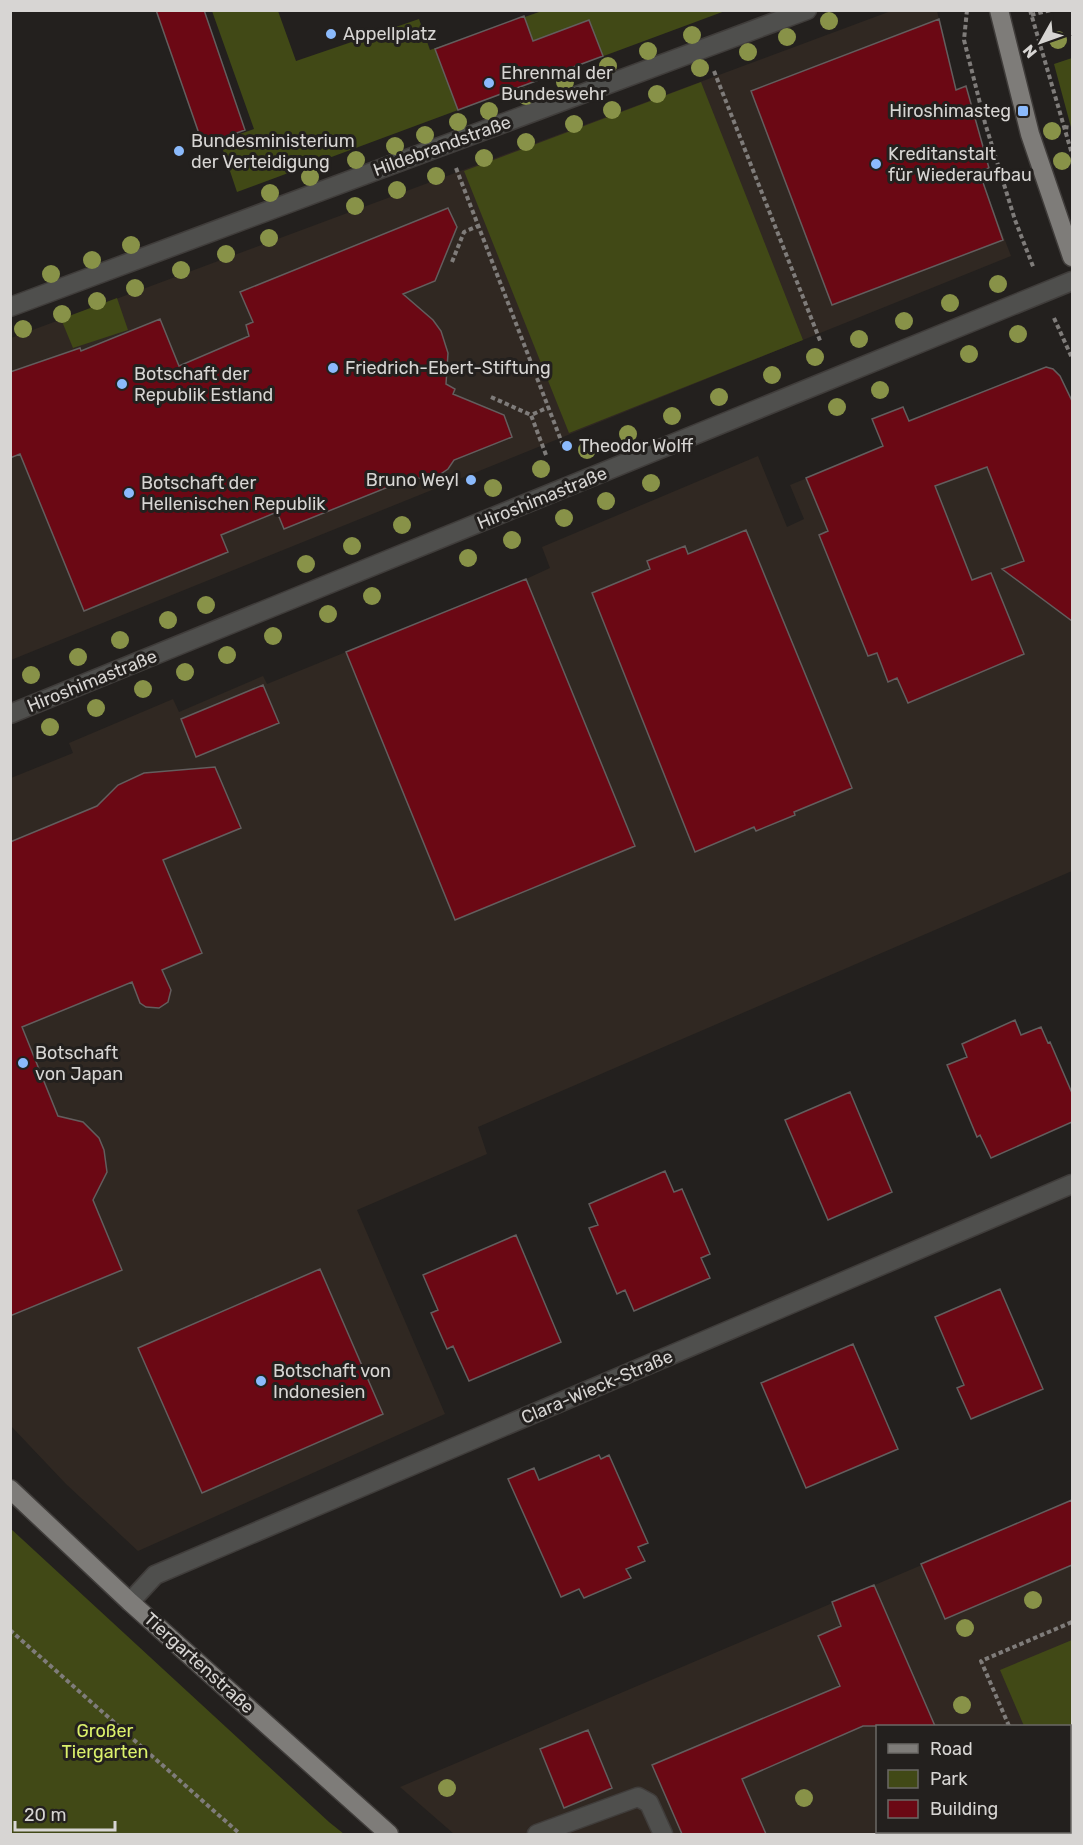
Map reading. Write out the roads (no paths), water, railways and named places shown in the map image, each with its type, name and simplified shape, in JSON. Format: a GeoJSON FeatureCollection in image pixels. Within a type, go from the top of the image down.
{"type":"FeatureCollection","features":[{"type":"Feature","properties":{"kind":"main road"},"geometry":{"type":"LineString","coordinates":[[999,10],[1030,134],[1072,257]]}},
{"type":"Feature","properties":{"kind":"main road","name":"Tiergartenstraße"},"geometry":{"type":"LineString","coordinates":[[10,1489],[130,1602],[389,1834]]}},
{"type":"Feature","properties":{"kind":"street","name":"Hildebrandstraße"},"geometry":{"type":"LineString","coordinates":[[10,307],[807,10]]}},
{"type":"Feature","properties":{"kind":"street","name":"Hiroshimastraße"},"geometry":{"type":"LineString","coordinates":[[10,714],[1072,281]]}},
{"type":"Feature","properties":{"kind":"street","name":"Clara-Wieck-Straße"},"geometry":{"type":"LineString","coordinates":[[130,1602],[155,1575],[1072,1184]]}},
{"type":"Feature","properties":{"kind":"street"},"geometry":{"type":"LineString","coordinates":[[537,1834],[638,1797],[649,1803],[663,1834]]}},
{"type":"Feature","properties":{"kind":"place","name":"Appellplatz"},"geometry":{"type":"Point","coordinates":[331,34]}},
{"type":"Feature","properties":{"kind":"place","name":"Ehrenmal der Bundeswehr"},"geometry":{"type":"Point","coordinates":[489,83]}},
{"type":"Feature","properties":{"kind":"place","name":"Hiroshimasteg"},"geometry":{"type":"Point","coordinates":[1023,111]}},
{"type":"Feature","properties":{"kind":"place","name":"Bundesministerium der Verteidigung"},"geometry":{"type":"Point","coordinates":[179,151]}},
{"type":"Feature","properties":{"kind":"place","name":"Kreditanstalt für Wiederaufbau"},"geometry":{"type":"Point","coordinates":[876,164]}},
{"type":"Feature","properties":{"kind":"place","name":"Friedrich-Ebert-Stiftung"},"geometry":{"type":"Point","coordinates":[333,368]}},
{"type":"Feature","properties":{"kind":"place","name":"Botschaft der Republik Estland"},"geometry":{"type":"Point","coordinates":[122,384]}},
{"type":"Feature","properties":{"kind":"place","name":"Theodor Wolff"},"geometry":{"type":"Point","coordinates":[567,446]}},
{"type":"Feature","properties":{"kind":"place","name":"Bruno Weyl"},"geometry":{"type":"Point","coordinates":[471,480]}},
{"type":"Feature","properties":{"kind":"place","name":"Botschaft der Hellenischen Republik"},"geometry":{"type":"Point","coordinates":[129,493]}},
{"type":"Feature","properties":{"kind":"place","name":"Botschaft von Japan"},"geometry":{"type":"Point","coordinates":[23,1063]}},
{"type":"Feature","properties":{"kind":"place","name":"Botschaft von Indonesien"},"geometry":{"type":"Point","coordinates":[261,1381]}},
{"type":"Feature","properties":{"kind":"park label","name":"Großer Tiergarten"},"geometry":{"type":"Point","coordinates":[105,1741]}}]}
